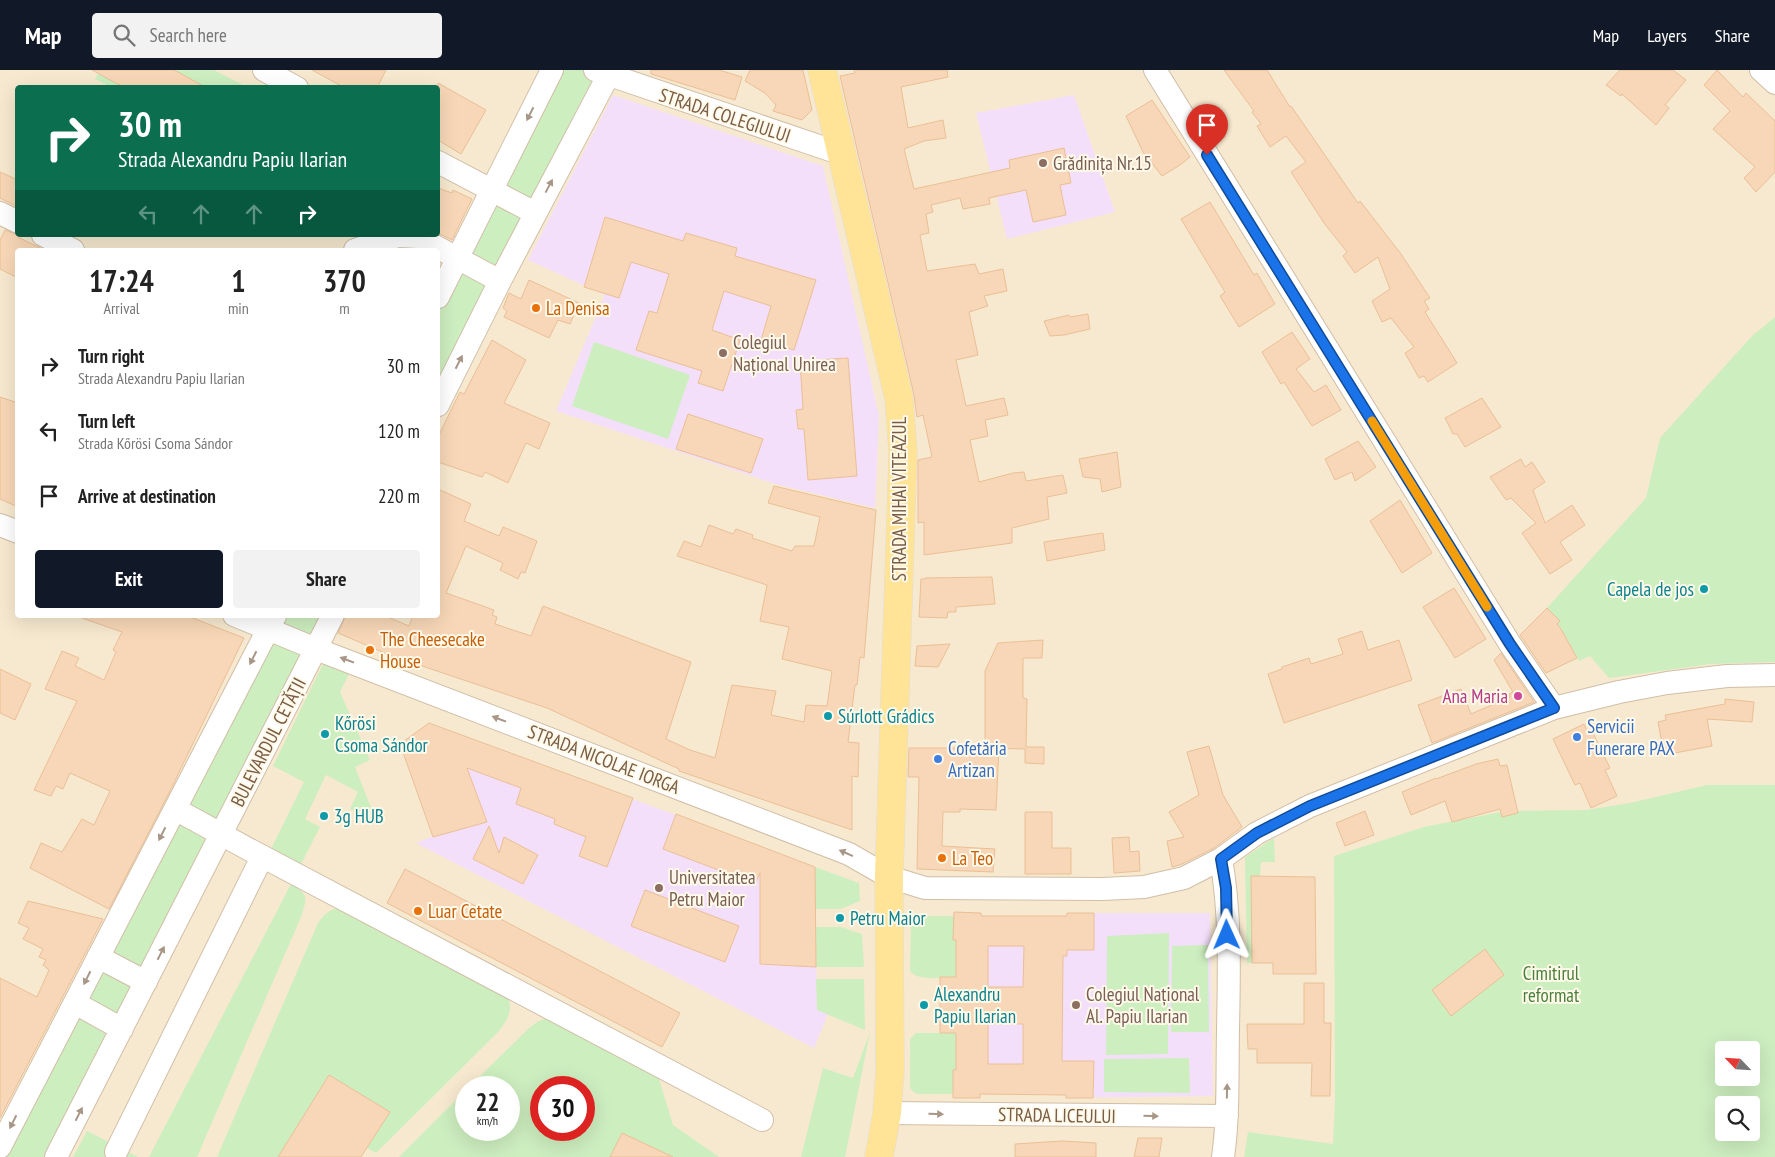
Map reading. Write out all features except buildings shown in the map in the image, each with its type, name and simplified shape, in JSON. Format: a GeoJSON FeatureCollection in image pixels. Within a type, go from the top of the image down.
{"type":"FeatureCollection","features":[{"type":"Feature","properties":{"kind":"main road","name":"STRADA MIHAI VITEAZUL"},"geometry":{"type":"LineString","coordinates":[[822,70],[899,399],[902,443],[889,876],[891,1029],[887,1113],[879,1157]]}},
{"type":"Feature","properties":{"kind":"street"},"geometry":{"type":"LineString","coordinates":[[264,70],[292,85]]}},
{"type":"Feature","properties":{"kind":"street"},"geometry":{"type":"LineString","coordinates":[[440,293],[552,70]]}},
{"type":"Feature","properties":{"kind":"street"},"geometry":{"type":"LineString","coordinates":[[1761,70],[1775,83]]}},
{"type":"Feature","properties":{"kind":"street"},"geometry":{"type":"LineString","coordinates":[[1158,71],[1510,644],[1554,708]]}},
{"type":"Feature","properties":{"kind":"street"},"geometry":{"type":"LineString","coordinates":[[440,402],[605,72]]}},
{"type":"Feature","properties":{"kind":"street","name":"STRADA COLEGIULUI"},"geometry":{"type":"LineString","coordinates":[[605,72],[842,154]]}},
{"type":"Feature","properties":{"kind":"street"},"geometry":{"type":"LineString","coordinates":[[440,163],[535,213]]}},
{"type":"Feature","properties":{"kind":"street"},"geometry":{"type":"LineString","coordinates":[[0,213],[15,220]]}},
{"type":"Feature","properties":{"kind":"street"},"geometry":{"type":"LineString","coordinates":[[47,237],[69,248]]}},
{"type":"Feature","properties":{"kind":"street"},"geometry":{"type":"LineString","coordinates":[[361,248],[395,237]]}},
{"type":"Feature","properties":{"kind":"street"},"geometry":{"type":"LineString","coordinates":[[418,237],[438,248]]}},
{"type":"Feature","properties":{"kind":"street"},"geometry":{"type":"LineString","coordinates":[[440,249],[500,281]]}},
{"type":"Feature","properties":{"kind":"street"},"geometry":{"type":"LineString","coordinates":[[0,525],[15,531]]}},
{"type":"Feature","properties":{"kind":"street"},"geometry":{"type":"LineString","coordinates":[[250,618],[272,622],[316,649]]}},
{"type":"Feature","properties":{"kind":"street","name":"BULEVARDUL CETĂȚII"},"geometry":{"type":"LineString","coordinates":[[56,1157],[332,618]]}},
{"type":"Feature","properties":{"kind":"street"},"geometry":{"type":"LineString","coordinates":[[0,1147],[272,622]]}},
{"type":"Feature","properties":{"kind":"street","name":"STRADA NICOLAE IORGA"},"geometry":{"type":"LineString","coordinates":[[316,649],[849,854],[889,876],[925,888],[1102,889],[1144,887],[1184,878],[1221,859],[1257,833],[1310,806],[1554,708],[1619,692],[1668,683],[1727,676],[1775,675]]}},
{"type":"Feature","properties":{"kind":"street"},"geometry":{"type":"LineString","coordinates":[[175,809],[262,857],[762,1120]]}},
{"type":"Feature","properties":{"kind":"street"},"geometry":{"type":"LineString","coordinates":[[116,1152],[262,857]]}},
{"type":"Feature","properties":{"kind":"street"},"geometry":{"type":"LineString","coordinates":[[1221,859],[1227,896],[1228,992],[1227,1116],[1224,1157]]}},
{"type":"Feature","properties":{"kind":"street"},"geometry":{"type":"LineString","coordinates":[[98,957],[146,982]]}},
{"type":"Feature","properties":{"kind":"street"},"geometry":{"type":"LineString","coordinates":[[74,1003],[122,1029]]}},
{"type":"Feature","properties":{"kind":"street","name":"STRADA LICEULUI"},"geometry":{"type":"LineString","coordinates":[[887,1113],[1227,1116]]}},
{"type":"Feature","properties":{"kind":"shaded area"},"geometry":{"type":"Polygon","coordinates":[[[0,70],[1775,70],[1775,1157],[0,1157],[0,70]]]}},
{"type":"Feature","properties":{"kind":"shaded area","name":"Colegiul Național Unirea"},"geometry":{"type":"Polygon","coordinates":[[[613,95],[823,166],[879,416],[875,508],[775,484],[556,411],[605,295],[528,260],[613,95]]]}},
{"type":"Feature","properties":{"kind":"shaded area","name":"Grădinița Nr.15"},"geometry":{"type":"Polygon","coordinates":[[[1074,95],[1115,212],[1007,239],[976,113],[1074,95]]]}},
{"type":"Feature","properties":{"kind":"shaded area","name":"Universitatea Petru Maior"},"geometry":{"type":"Polygon","coordinates":[[[429,723],[815,867],[817,1010],[828,1014],[814,1048],[416,843],[433,836],[400,744],[429,723]]]}},
{"type":"Feature","properties":{"kind":"shaded area","name":"Colegiul Național Al. Papiu Ilarian"},"geometry":{"type":"Polygon","coordinates":[[[953,912],[981,913],[981,916],[1066,916],[1067,913],[1210,913],[1213,1096],[1066,1098],[1066,1095],[981,1094],[980,1098],[953,1098],[956,940],[953,940],[953,912]]]}},
{"type":"Feature","properties":{"kind":"green space"},"geometry":{"type":"Polygon","coordinates":[[[100,70],[214,70],[243,85],[107,85],[95,79],[100,70]]]}},
{"type":"Feature","properties":{"kind":"green space"},"geometry":{"type":"Polygon","coordinates":[[[552,70],[613,70],[440,401],[440,293],[552,70]]]}},
{"type":"Feature","properties":{"kind":"green space"},"geometry":{"type":"Polygon","coordinates":[[[1775,317],[1775,662],[1711,664],[1609,678],[1590,656],[1579,661],[1557,624],[1560,621],[1547,608],[1646,498],[1660,438],[1752,336],[1775,317]]]}},
{"type":"Feature","properties":{"kind":"green space"},"geometry":{"type":"Polygon","coordinates":[[[594,342],[690,375],[668,439],[572,406],[594,342]]]}},
{"type":"Feature","properties":{"kind":"green space"},"geometry":{"type":"Polygon","coordinates":[[[273,618],[331,618],[56,1157],[0,1157],[273,618]]]}},
{"type":"Feature","properties":{"kind":"green space"},"geometry":{"type":"Polygon","coordinates":[[[323,664],[349,674],[340,692],[370,760],[355,767],[377,823],[350,809],[358,792],[326,775],[305,819],[320,827],[301,864],[271,849],[304,782],[273,766],[323,664]]]}},
{"type":"Feature","properties":{"kind":"green space","name":"Cimitirul reformat"},"geometry":{"type":"Polygon","coordinates":[[[1707,785],[1775,785],[1775,1157],[1244,1157],[1248,1132],[1333,1144],[1335,1098],[1334,856],[1424,827],[1506,811],[1586,810],[1630,803],[1707,785]]]}},
{"type":"Feature","properties":{"kind":"green space"},"geometry":{"type":"Polygon","coordinates":[[[1274,838],[1275,862],[1261,862],[1260,876],[1251,876],[1252,963],[1247,963],[1245,857],[1274,838]]]}},
{"type":"Feature","properties":{"kind":"green space"},"geometry":{"type":"Polygon","coordinates":[[[815,867],[859,883],[860,901],[841,909],[815,909],[815,867]]]}},
{"type":"Feature","properties":{"kind":"green space"},"geometry":{"type":"Polygon","coordinates":[[[291,884],[301,891],[305,897],[301,917],[197,1157],[149,1157],[291,884]]]}},
{"type":"Feature","properties":{"kind":"green space"},"geometry":{"type":"Polygon","coordinates":[[[341,907],[506,993],[510,1003],[508,1017],[499,1031],[376,1153],[367,1148],[390,1112],[329,1075],[311,1104],[340,1123],[297,1127],[280,1157],[217,1157],[318,923],[328,912],[341,907]]]}},
{"type":"Feature","properties":{"kind":"green space"},"geometry":{"type":"Polygon","coordinates":[[[920,916],[954,916],[953,940],[956,940],[956,977],[925,978],[919,977],[910,971],[911,922],[920,916]]]}},
{"type":"Feature","properties":{"kind":"green space"},"geometry":{"type":"Polygon","coordinates":[[[816,927],[841,927],[862,934],[864,967],[816,967],[816,927]]]}},
{"type":"Feature","properties":{"kind":"green space"},"geometry":{"type":"Polygon","coordinates":[[[1169,933],[1168,1054],[1106,1055],[1107,936],[1169,933]]]}},
{"type":"Feature","properties":{"kind":"green space"},"geometry":{"type":"Polygon","coordinates":[[[1208,945],[1209,1032],[1171,1032],[1172,946],[1208,945]]]}},
{"type":"Feature","properties":{"kind":"green space"},"geometry":{"type":"Polygon","coordinates":[[[816,979],[864,979],[865,1030],[817,1010],[816,979]]]}},
{"type":"Feature","properties":{"kind":"green space"},"geometry":{"type":"Polygon","coordinates":[[[546,1018],[657,1072],[673,1125],[719,1157],[399,1157],[455,1101],[455,1141],[520,1141],[520,1076],[480,1076],[528,1029],[546,1018]]]}},
{"type":"Feature","properties":{"kind":"green space"},"geometry":{"type":"Polygon","coordinates":[[[870,1032],[845,1157],[801,1157],[823,1068],[853,1078],[870,1032]]]}},
{"type":"Feature","properties":{"kind":"green space"},"geometry":{"type":"Polygon","coordinates":[[[916,1033],[956,1033],[956,1070],[953,1070],[953,1094],[919,1094],[910,1088],[910,1039],[916,1033]]]}},
{"type":"Feature","properties":{"kind":"green space"},"geometry":{"type":"Polygon","coordinates":[[[1189,1058],[1190,1093],[1104,1092],[1104,1059],[1189,1058]]]}},
{"type":"Feature","properties":{"kind":"green space"},"geometry":{"type":"Polygon","coordinates":[[[87,1131],[138,1157],[73,1157],[87,1131]]]}},
{"type":"Feature","properties":{"kind":"slow traffic"},"geometry":{"type":"LineString","coordinates":[[1372,421],[1487,607]]}},
{"type":"Feature","properties":{"kind":"place","name":"Grădinița Nr.15"},"geometry":{"type":"Point","coordinates":[1043,163]}},
{"type":"Feature","properties":{"kind":"place","name":"La Denisa"},"geometry":{"type":"Point","coordinates":[536,308]}},
{"type":"Feature","properties":{"kind":"place","name":"Colegiul Național Unirea"},"geometry":{"type":"Point","coordinates":[723,353]}},
{"type":"Feature","properties":{"kind":"place","name":"Capela de jos"},"geometry":{"type":"Point","coordinates":[1704,589]}},
{"type":"Feature","properties":{"kind":"place","name":"The Cheesecake House"},"geometry":{"type":"Point","coordinates":[370,650]}},
{"type":"Feature","properties":{"kind":"place","name":"Ana Maria"},"geometry":{"type":"Point","coordinates":[1518,696]}},
{"type":"Feature","properties":{"kind":"place","name":"Súrlott Grádics"},"geometry":{"type":"Point","coordinates":[828,716]}},
{"type":"Feature","properties":{"kind":"place","name":"Kőrösi Csoma Sándor"},"geometry":{"type":"Point","coordinates":[325,734]}},
{"type":"Feature","properties":{"kind":"place","name":"Servicii Funerare PAX"},"geometry":{"type":"Point","coordinates":[1577,737]}},
{"type":"Feature","properties":{"kind":"place","name":"Cofetăria Artizan"},"geometry":{"type":"Point","coordinates":[938,759]}},
{"type":"Feature","properties":{"kind":"place","name":"3g HUB"},"geometry":{"type":"Point","coordinates":[324,816]}},
{"type":"Feature","properties":{"kind":"place","name":"La Teo"},"geometry":{"type":"Point","coordinates":[942,858]}},
{"type":"Feature","properties":{"kind":"place","name":"Universitatea Petru Maior"},"geometry":{"type":"Point","coordinates":[659,888]}},
{"type":"Feature","properties":{"kind":"place","name":"Luar Cetate"},"geometry":{"type":"Point","coordinates":[418,911]}},
{"type":"Feature","properties":{"kind":"place","name":"Petru Maior"},"geometry":{"type":"Point","coordinates":[840,918]}},
{"type":"Feature","properties":{"kind":"place","name":"Alexandru Papiu Ilarian"},"geometry":{"type":"Point","coordinates":[924,1005]}},
{"type":"Feature","properties":{"kind":"place","name":"Colegiul Național Al. Papiu Ilarian"},"geometry":{"type":"Point","coordinates":[1076,1005]}},
{"type":"Feature","properties":{"kind":"route"},"geometry":{"type":"LineString","coordinates":[[1207,155],[1510,644],[1554,708],[1381,776],[1310,806],[1257,833],[1221,859],[1227,896],[1227,935]]}}]}
